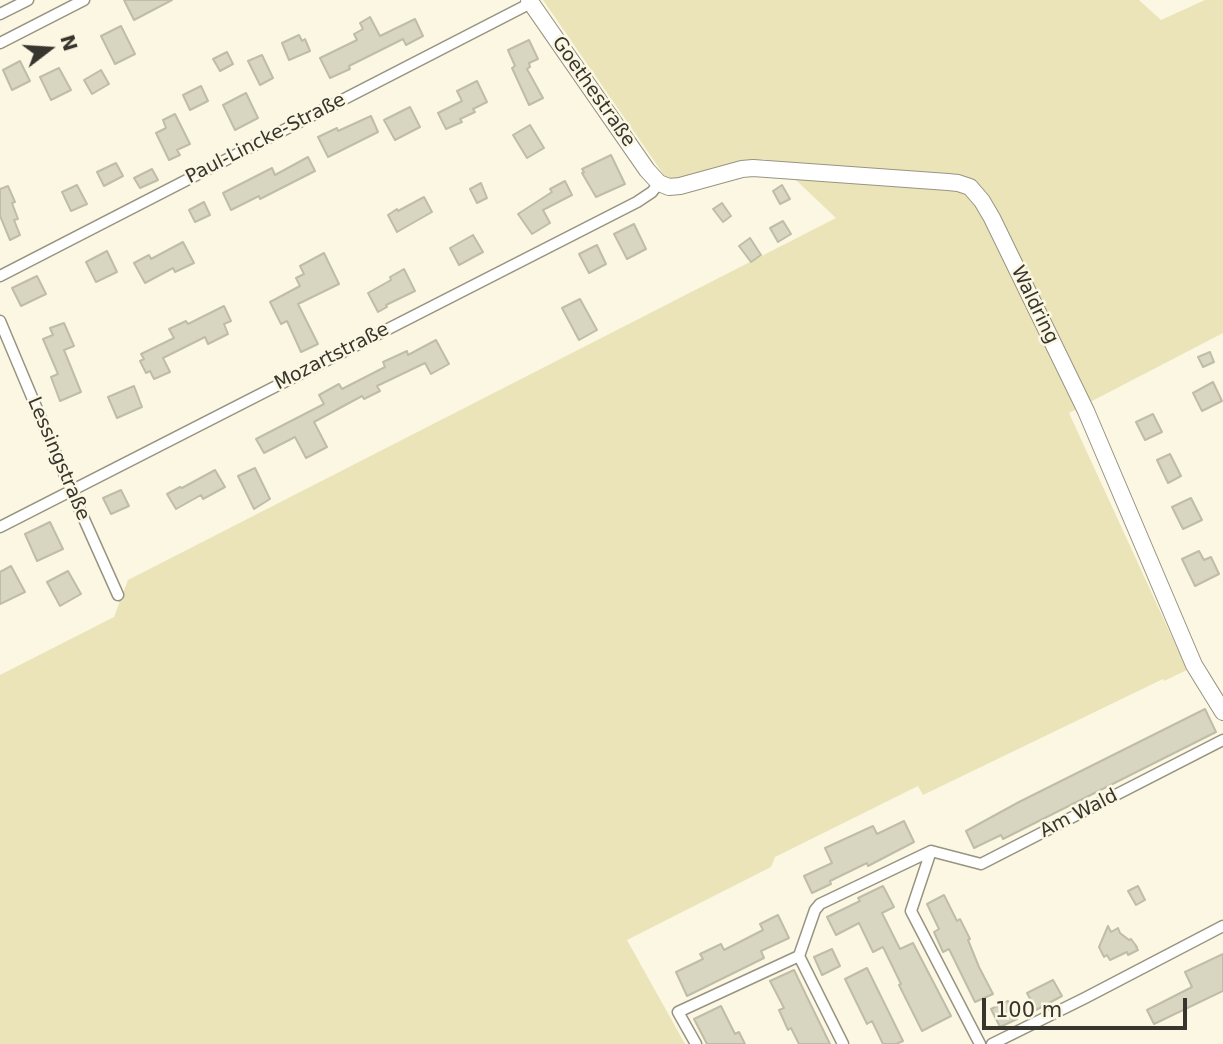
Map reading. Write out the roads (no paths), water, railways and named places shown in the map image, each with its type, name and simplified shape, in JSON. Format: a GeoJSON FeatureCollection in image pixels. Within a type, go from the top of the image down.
{"type":"FeatureCollection","features":[{"type":"Feature","properties":{"kind":"street"},"geometry":{"type":"LineString","coordinates":[[0,14],[28,0]]}},
{"type":"Feature","properties":{"kind":"street"},"geometry":{"type":"LineString","coordinates":[[0,43],[84,0]]}},
{"type":"Feature","properties":{"kind":"street","name":"Goethestraße"},"geometry":{"type":"LineString","coordinates":[[530,1],[647,170],[659,183]]}},
{"type":"Feature","properties":{"kind":"street","name":"Paul-Lincke-Straße"},"geometry":{"type":"LineString","coordinates":[[0,276],[523,7],[530,1]]}},
{"type":"Feature","properties":{"kind":"street","name":"Waldring"},"geometry":{"type":"LineString","coordinates":[[659,183],[669,187],[680,186],[753,168],[948,182],[970,187],[992,218],[1086,411],[1194,665],[1223,712]]}},
{"type":"Feature","properties":{"kind":"street","name":"Mozartstraße"},"geometry":{"type":"LineString","coordinates":[[0,527],[637,202],[652,192],[659,183]]}},
{"type":"Feature","properties":{"kind":"street","name":"Lessingstraße"},"geometry":{"type":"LineString","coordinates":[[0,321],[118,596]]}},
{"type":"Feature","properties":{"kind":"street","name":"Am Wald"},"geometry":{"type":"LineString","coordinates":[[930,851],[981,864],[1223,740]]}},
{"type":"Feature","properties":{"kind":"street"},"geometry":{"type":"LineString","coordinates":[[843,1044],[799,956],[815,910],[820,904],[930,851]]}},
{"type":"Feature","properties":{"kind":"street"},"geometry":{"type":"LineString","coordinates":[[930,851],[911,911],[980,1044]]}},
{"type":"Feature","properties":{"kind":"street"},"geometry":{"type":"LineString","coordinates":[[992,1044],[1223,926]]}},
{"type":"Feature","properties":{"kind":"street"},"geometry":{"type":"LineString","coordinates":[[696,1044],[678,1012],[799,956]]}}]}
